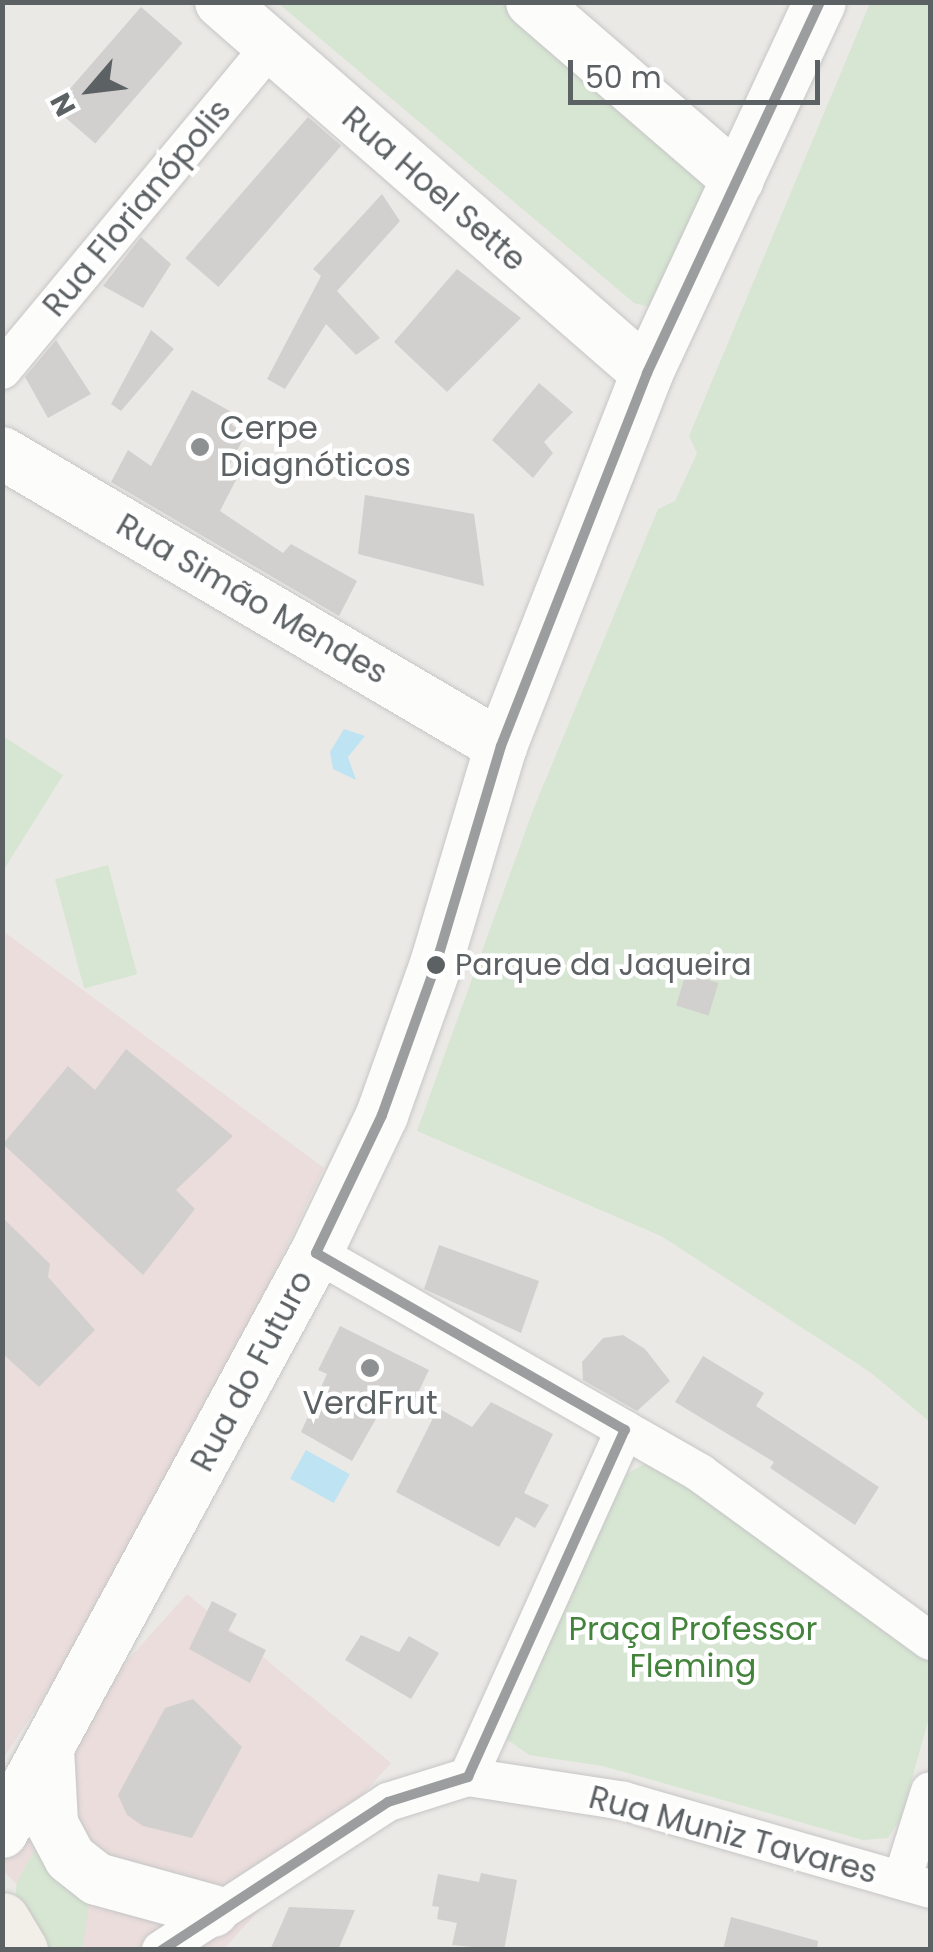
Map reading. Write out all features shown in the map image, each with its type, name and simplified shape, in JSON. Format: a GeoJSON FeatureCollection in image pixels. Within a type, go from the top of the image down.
{"type":"FeatureCollection","features":[{"type":"Feature","properties":{"kind":"main road"},"geometry":{"type":"LineString","coordinates":[[2,1920],[20,1950]]}},
{"type":"Feature","properties":{"kind":"street","name":"Rua Hoel Sette"},"geometry":{"type":"LineString","coordinates":[[221,2],[647,373]]}},
{"type":"Feature","properties":{"kind":"street"},"geometry":{"type":"LineString","coordinates":[[532,2],[738,180]]}},
{"type":"Feature","properties":{"kind":"street","name":"Rua do Futuro"},"geometry":{"type":"LineString","coordinates":[[2,1832],[316,1253],[382,1115],[501,746],[647,373],[820,2]]}},
{"type":"Feature","properties":{"kind":"street","name":"Rua Florianópolis"},"geometry":{"type":"LineString","coordinates":[[2,370],[272,46]]}},
{"type":"Feature","properties":{"kind":"street","name":"Rua Simão Mendes"},"geometry":{"type":"LineString","coordinates":[[2,453],[501,746]]}},
{"type":"Feature","properties":{"kind":"street"},"geometry":{"type":"LineString","coordinates":[[316,1253],[625,1430],[773,1521],[930,1642]]}},
{"type":"Feature","properties":{"kind":"street"},"geometry":{"type":"LineString","coordinates":[[468,1778],[625,1430]]}},
{"type":"Feature","properties":{"kind":"street"},"geometry":{"type":"LineString","coordinates":[[48,1749],[52,1824],[70,1858],[97,1879],[214,1911]]}},
{"type":"Feature","properties":{"kind":"street","name":"Rua Muniz Tavares"},"geometry":{"type":"LineString","coordinates":[[162,1950],[214,1911],[388,1802],[468,1778],[624,1800],[916,1884]]}},
{"type":"Feature","properties":{"kind":"street"},"geometry":{"type":"LineString","coordinates":[[916,1884],[930,1791]]}},
{"type":"Feature","properties":{"kind":"shaded area"},"geometry":{"type":"Polygon","coordinates":[[[3,931],[324,1168],[148,1538],[3,1759],[3,931]]]}},
{"type":"Feature","properties":{"kind":"shaded area"},"geometry":{"type":"Polygon","coordinates":[[[187,1594],[391,1763],[224,1949],[86,1949],[3,1871],[3,1799],[187,1594]]]}},
{"type":"Feature","properties":{"kind":"green space"},"geometry":{"type":"Polygon","coordinates":[[[278,3],[517,3],[713,176],[657,309],[634,303],[278,3]]]}},
{"type":"Feature","properties":{"kind":"green space","name":"Parque da Jaqueira"},"geometry":{"type":"Polygon","coordinates":[[[870,3],[930,3],[930,1422],[870,1372],[661,1236],[417,1131],[533,810],[658,509],[675,501],[697,453],[689,436],[870,3]]]}},
{"type":"Feature","properties":{"kind":"green space"},"geometry":{"type":"Polygon","coordinates":[[[3,736],[63,775],[3,871],[3,736]]]}},
{"type":"Feature","properties":{"kind":"green space"},"geometry":{"type":"Polygon","coordinates":[[[108,865],[137,974],[84,988],[55,879],[108,865]]]}},
{"type":"Feature","properties":{"kind":"green space","name":"Praça Professor Fleming"},"geometry":{"type":"Polygon","coordinates":[[[649,1461],[930,1658],[930,1714],[901,1818],[888,1838],[863,1840],[603,1766],[529,1755],[508,1740],[505,1734],[561,1597],[627,1474],[649,1461]]]}},
{"type":"Feature","properties":{"kind":"green space"},"geometry":{"type":"Polygon","coordinates":[[[40,1841],[90,1899],[82,1949],[43,1949],[15,1900],[17,1881],[40,1841]]]}},
{"type":"Feature","properties":{"kind":"water"},"geometry":{"type":"Polygon","coordinates":[[[344,729],[365,736],[348,757],[356,780],[333,769],[330,752],[344,729]]]}},
{"type":"Feature","properties":{"kind":"water"},"geometry":{"type":"Polygon","coordinates":[[[306,1450],[350,1474],[334,1503],[290,1479],[306,1450]]]}},
{"type":"Feature","properties":{"kind":"building"},"geometry":{"type":"Polygon","coordinates":[[[141,7],[183,43],[95,143],[54,107],[141,7]]]}},
{"type":"Feature","properties":{"kind":"building"},"geometry":{"type":"Polygon","coordinates":[[[308,117],[341,146],[219,287],[185,258],[308,117]]]}},
{"type":"Feature","properties":{"kind":"building"},"geometry":{"type":"Polygon","coordinates":[[[382,194],[400,221],[337,291],[380,338],[356,355],[326,324],[285,389],[267,379],[321,276],[313,269],[382,194]]]}},
{"type":"Feature","properties":{"kind":"building"},"geometry":{"type":"Polygon","coordinates":[[[141,237],[171,264],[143,308],[103,286],[141,237]]]}},
{"type":"Feature","properties":{"kind":"building"},"geometry":{"type":"Polygon","coordinates":[[[457,269],[521,318],[447,392],[394,342],[457,269]]]}},
{"type":"Feature","properties":{"kind":"building"},"geometry":{"type":"Polygon","coordinates":[[[151,330],[174,349],[121,411],[111,404],[151,330]]]}},
{"type":"Feature","properties":{"kind":"building"},"geometry":{"type":"Polygon","coordinates":[[[56,340],[91,394],[48,418],[25,377],[56,340]]]}},
{"type":"Feature","properties":{"kind":"building"},"geometry":{"type":"Polygon","coordinates":[[[539,383],[573,412],[544,442],[553,453],[533,478],[492,440],[539,383]]]}},
{"type":"Feature","properties":{"kind":"building"},"geometry":{"type":"Polygon","coordinates":[[[192,390],[237,415],[232,425],[246,434],[226,471],[237,478],[220,511],[283,553],[291,544],[357,581],[339,616],[111,482],[128,450],[151,466],[192,390]]]}},
{"type":"Feature","properties":{"kind":"building"},"geometry":{"type":"Polygon","coordinates":[[[365,495],[474,514],[484,586],[358,554],[365,495]]]}},
{"type":"Feature","properties":{"kind":"building"},"geometry":{"type":"Polygon","coordinates":[[[686,973],[719,983],[709,1015],[676,1006],[686,973]]]}},
{"type":"Feature","properties":{"kind":"building"},"geometry":{"type":"Polygon","coordinates":[[[126,1049],[233,1136],[176,1190],[195,1209],[143,1275],[3,1144],[68,1066],[95,1090],[126,1049]]]}},
{"type":"Feature","properties":{"kind":"building"},"geometry":{"type":"Polygon","coordinates":[[[2,1217],[50,1264],[48,1277],[95,1330],[39,1387],[2,1353],[2,1217]]]}},
{"type":"Feature","properties":{"kind":"building"},"geometry":{"type":"Polygon","coordinates":[[[439,1245],[539,1281],[521,1333],[424,1289],[439,1245]]]}},
{"type":"Feature","properties":{"kind":"building"},"geometry":{"type":"Polygon","coordinates":[[[340,1326],[429,1370],[408,1414],[385,1403],[352,1461],[301,1432],[327,1374],[318,1370],[340,1326]]]}},
{"type":"Feature","properties":{"kind":"building"},"geometry":{"type":"Polygon","coordinates":[[[623,1335],[645,1349],[670,1381],[637,1411],[583,1380],[582,1362],[603,1338],[623,1335]]]}},
{"type":"Feature","properties":{"kind":"building"},"geometry":{"type":"Polygon","coordinates":[[[703,1356],[764,1393],[756,1406],[879,1487],[855,1525],[770,1468],[774,1462],[675,1402],[703,1356]]]}},
{"type":"Feature","properties":{"kind":"building"},"geometry":{"type":"Polygon","coordinates":[[[491,1402],[553,1434],[524,1493],[549,1505],[535,1528],[516,1517],[499,1547],[396,1492],[438,1408],[472,1427],[491,1402]]]}},
{"type":"Feature","properties":{"kind":"building"},"geometry":{"type":"Polygon","coordinates":[[[212,1601],[237,1614],[228,1631],[266,1650],[250,1683],[189,1649],[212,1601]]]}},
{"type":"Feature","properties":{"kind":"building"},"geometry":{"type":"Polygon","coordinates":[[[361,1635],[399,1652],[409,1636],[439,1653],[411,1699],[345,1660],[361,1635]]]}},
{"type":"Feature","properties":{"kind":"building"},"geometry":{"type":"Polygon","coordinates":[[[193,1699],[242,1747],[192,1838],[143,1826],[127,1815],[118,1795],[165,1708],[193,1699]]]}},
{"type":"Feature","properties":{"kind":"building"},"geometry":{"type":"Polygon","coordinates":[[[481,1873],[517,1880],[504,1950],[452,1945],[457,1923],[437,1919],[439,1907],[432,1906],[438,1874],[479,1882],[481,1873]]]}},
{"type":"Feature","properties":{"kind":"building"},"geometry":{"type":"Polygon","coordinates":[[[289,1907],[355,1910],[338,1950],[270,1950],[289,1907]]]}},
{"type":"Feature","properties":{"kind":"building"},"geometry":{"type":"Polygon","coordinates":[[[731,1917],[818,1941],[817,1950],[723,1950],[731,1917]]]}},
{"type":"Feature","properties":{"kind":"transit line"},"geometry":{"type":"LineString","coordinates":[[162,1950],[388,1802],[468,1777],[625,1430],[316,1253],[382,1115],[436,964],[501,746],[647,373],[820,2]]}},
{"type":"Feature","properties":{"kind":"place","name":"Cerpe Diagnóticos"},"geometry":{"type":"Point","coordinates":[200,447]}},
{"type":"Feature","properties":{"kind":"place","name":"Parque da Jaqueira"},"geometry":{"type":"Point","coordinates":[436,965]}},
{"type":"Feature","properties":{"kind":"place","name":"VerdFrut"},"geometry":{"type":"Point","coordinates":[370,1368]}}]}
